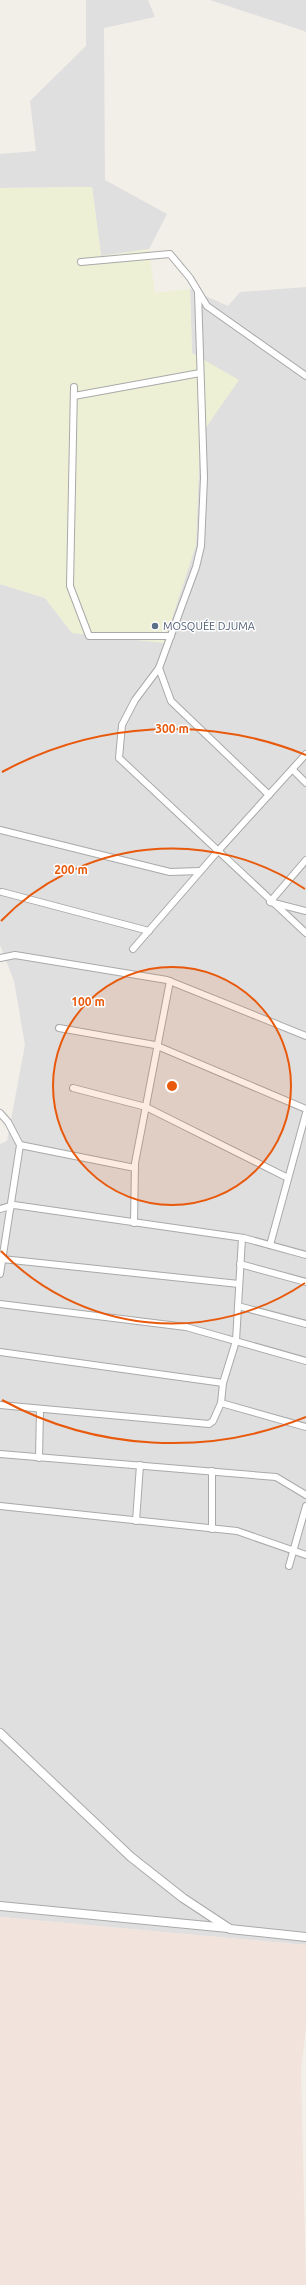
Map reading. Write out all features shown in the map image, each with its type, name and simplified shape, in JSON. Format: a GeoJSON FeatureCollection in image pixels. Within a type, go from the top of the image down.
{"type":"FeatureCollection","features":[{"type":"Feature","properties":{"kind":"street"},"geometry":{"type":"LineString","coordinates":[[81,262],[170,254],[208,306],[306,376]]}},
{"type":"Feature","properties":{"kind":"street"},"geometry":{"type":"LineString","coordinates":[[198,292],[204,478],[201,546],[196,567],[159,668],[135,700],[122,725],[119,758],[270,902],[306,934]]}},
{"type":"Feature","properties":{"kind":"street"},"geometry":{"type":"LineString","coordinates":[[74,396],[200,372]]}},
{"type":"Feature","properties":{"kind":"street"},"geometry":{"type":"LineString","coordinates":[[74,387],[70,586],[89,636],[171,636]]}},
{"type":"Feature","properties":{"kind":"street"},"geometry":{"type":"LineString","coordinates":[[159,668],[171,701],[269,795]]}},
{"type":"Feature","properties":{"kind":"street"},"geometry":{"type":"LineString","coordinates":[[133,949],[200,871],[306,754]]}},
{"type":"Feature","properties":{"kind":"street"},"geometry":{"type":"LineString","coordinates":[[293,770],[306,783]]}},
{"type":"Feature","properties":{"kind":"street"},"geometry":{"type":"LineString","coordinates":[[0,830],[170,872],[200,871]]}},
{"type":"Feature","properties":{"kind":"street"},"geometry":{"type":"LineString","coordinates":[[270,902],[306,860]]}},
{"type":"Feature","properties":{"kind":"street"},"geometry":{"type":"LineString","coordinates":[[2,892],[149,931]]}},
{"type":"Feature","properties":{"kind":"street"},"geometry":{"type":"LineString","coordinates":[[270,902],[306,911]]}},
{"type":"Feature","properties":{"kind":"street"},"geometry":{"type":"LineString","coordinates":[[0,958],[16,955],[170,981],[306,1036]]}},
{"type":"Feature","properties":{"kind":"street"},"geometry":{"type":"LineString","coordinates":[[134,1223],[135,1168],[170,981]]}},
{"type":"Feature","properties":{"kind":"street"},"geometry":{"type":"LineString","coordinates":[[59,1028],[157,1046],[306,1109]]}},
{"type":"Feature","properties":{"kind":"street"},"geometry":{"type":"LineString","coordinates":[[72,1088],[146,1107],[288,1178]]}},
{"type":"Feature","properties":{"kind":"street"},"geometry":{"type":"LineString","coordinates":[[0,1113],[8,1122],[20,1145],[0,1274]]}},
{"type":"Feature","properties":{"kind":"street"},"geometry":{"type":"LineString","coordinates":[[270,1245],[306,1113]]}},
{"type":"Feature","properties":{"kind":"street"},"geometry":{"type":"LineString","coordinates":[[20,1145],[135,1168]]}},
{"type":"Feature","properties":{"kind":"street"},"geometry":{"type":"LineString","coordinates":[[0,1209],[11,1206],[242,1238],[306,1255]]}},
{"type":"Feature","properties":{"kind":"street"},"geometry":{"type":"LineString","coordinates":[[0,1405],[209,1424],[213,1421],[221,1403],[223,1383],[236,1341],[242,1238]]}},
{"type":"Feature","properties":{"kind":"street"},"geometry":{"type":"LineString","coordinates":[[2,1259],[239,1284]]}},
{"type":"Feature","properties":{"kind":"street"},"geometry":{"type":"LineString","coordinates":[[240,1264],[306,1282]]}},
{"type":"Feature","properties":{"kind":"street"},"geometry":{"type":"LineString","coordinates":[[0,1304],[186,1328],[306,1361]]}},
{"type":"Feature","properties":{"kind":"street"},"geometry":{"type":"LineString","coordinates":[[238,1306],[306,1324]]}},
{"type":"Feature","properties":{"kind":"street"},"geometry":{"type":"LineString","coordinates":[[0,1352],[223,1383]]}},
{"type":"Feature","properties":{"kind":"street"},"geometry":{"type":"LineString","coordinates":[[221,1403],[306,1427]]}},
{"type":"Feature","properties":{"kind":"street"},"geometry":{"type":"LineString","coordinates":[[39,1458],[40,1409]]}},
{"type":"Feature","properties":{"kind":"street"},"geometry":{"type":"LineString","coordinates":[[0,1454],[212,1471],[276,1478],[306,1495]]}},
{"type":"Feature","properties":{"kind":"street"},"geometry":{"type":"LineString","coordinates":[[136,1521],[140,1465]]}},
{"type":"Feature","properties":{"kind":"street"},"geometry":{"type":"LineString","coordinates":[[212,1471],[212,1529]]}},
{"type":"Feature","properties":{"kind":"street"},"geometry":{"type":"LineString","coordinates":[[0,1506],[237,1531],[306,1555]]}},
{"type":"Feature","properties":{"kind":"street"},"geometry":{"type":"LineString","coordinates":[[289,1566],[306,1506]]}},
{"type":"Feature","properties":{"kind":"street"},"geometry":{"type":"LineString","coordinates":[[0,1733],[131,1857],[183,1898],[230,1928]]}},
{"type":"Feature","properties":{"kind":"street"},"geometry":{"type":"LineString","coordinates":[[0,1906],[230,1928],[306,1937]]}},
{"type":"Feature","properties":{"kind":"shaded area"},"geometry":{"type":"Polygon","coordinates":[[[86,0],[148,0],[155,17],[104,28],[105,180],[167,214],[149,249],[101,256],[92,187],[0,188],[0,154],[36,151],[30,101],[86,46],[86,0]]]}},
{"type":"Feature","properties":{"kind":"shaded area"},"geometry":{"type":"Polygon","coordinates":[[[210,0],[306,0],[306,32],[301,30],[210,0]]]}},
{"type":"Feature","properties":{"kind":"shaded area"},"geometry":{"type":"Polygon","coordinates":[[[306,287],[306,1945],[0,1917],[0,1144],[7,1141],[25,1045],[14,981],[0,945],[0,584],[45,598],[72,633],[196,545],[200,436],[192,353],[190,289],[228,306],[240,292],[306,287]]]}},
{"type":"Feature","properties":{"kind":"shaded area"},"geometry":{"type":"Polygon","coordinates":[[[0,1917],[306,1945],[306,2027],[301,2071],[306,2285],[0,2285],[0,1917]]]}},
{"type":"Feature","properties":{"kind":"green space"},"geometry":{"type":"Polygon","coordinates":[[[92,187],[101,256],[149,249],[155,293],[190,289],[192,353],[239,380],[200,436],[196,545],[164,643],[72,633],[45,598],[0,584],[0,188],[92,187]]]}},
{"type":"Feature","properties":{"kind":"place","name":"MOSQUÉE DJUMA"},"geometry":{"type":"Point","coordinates":[155,626]}}]}
